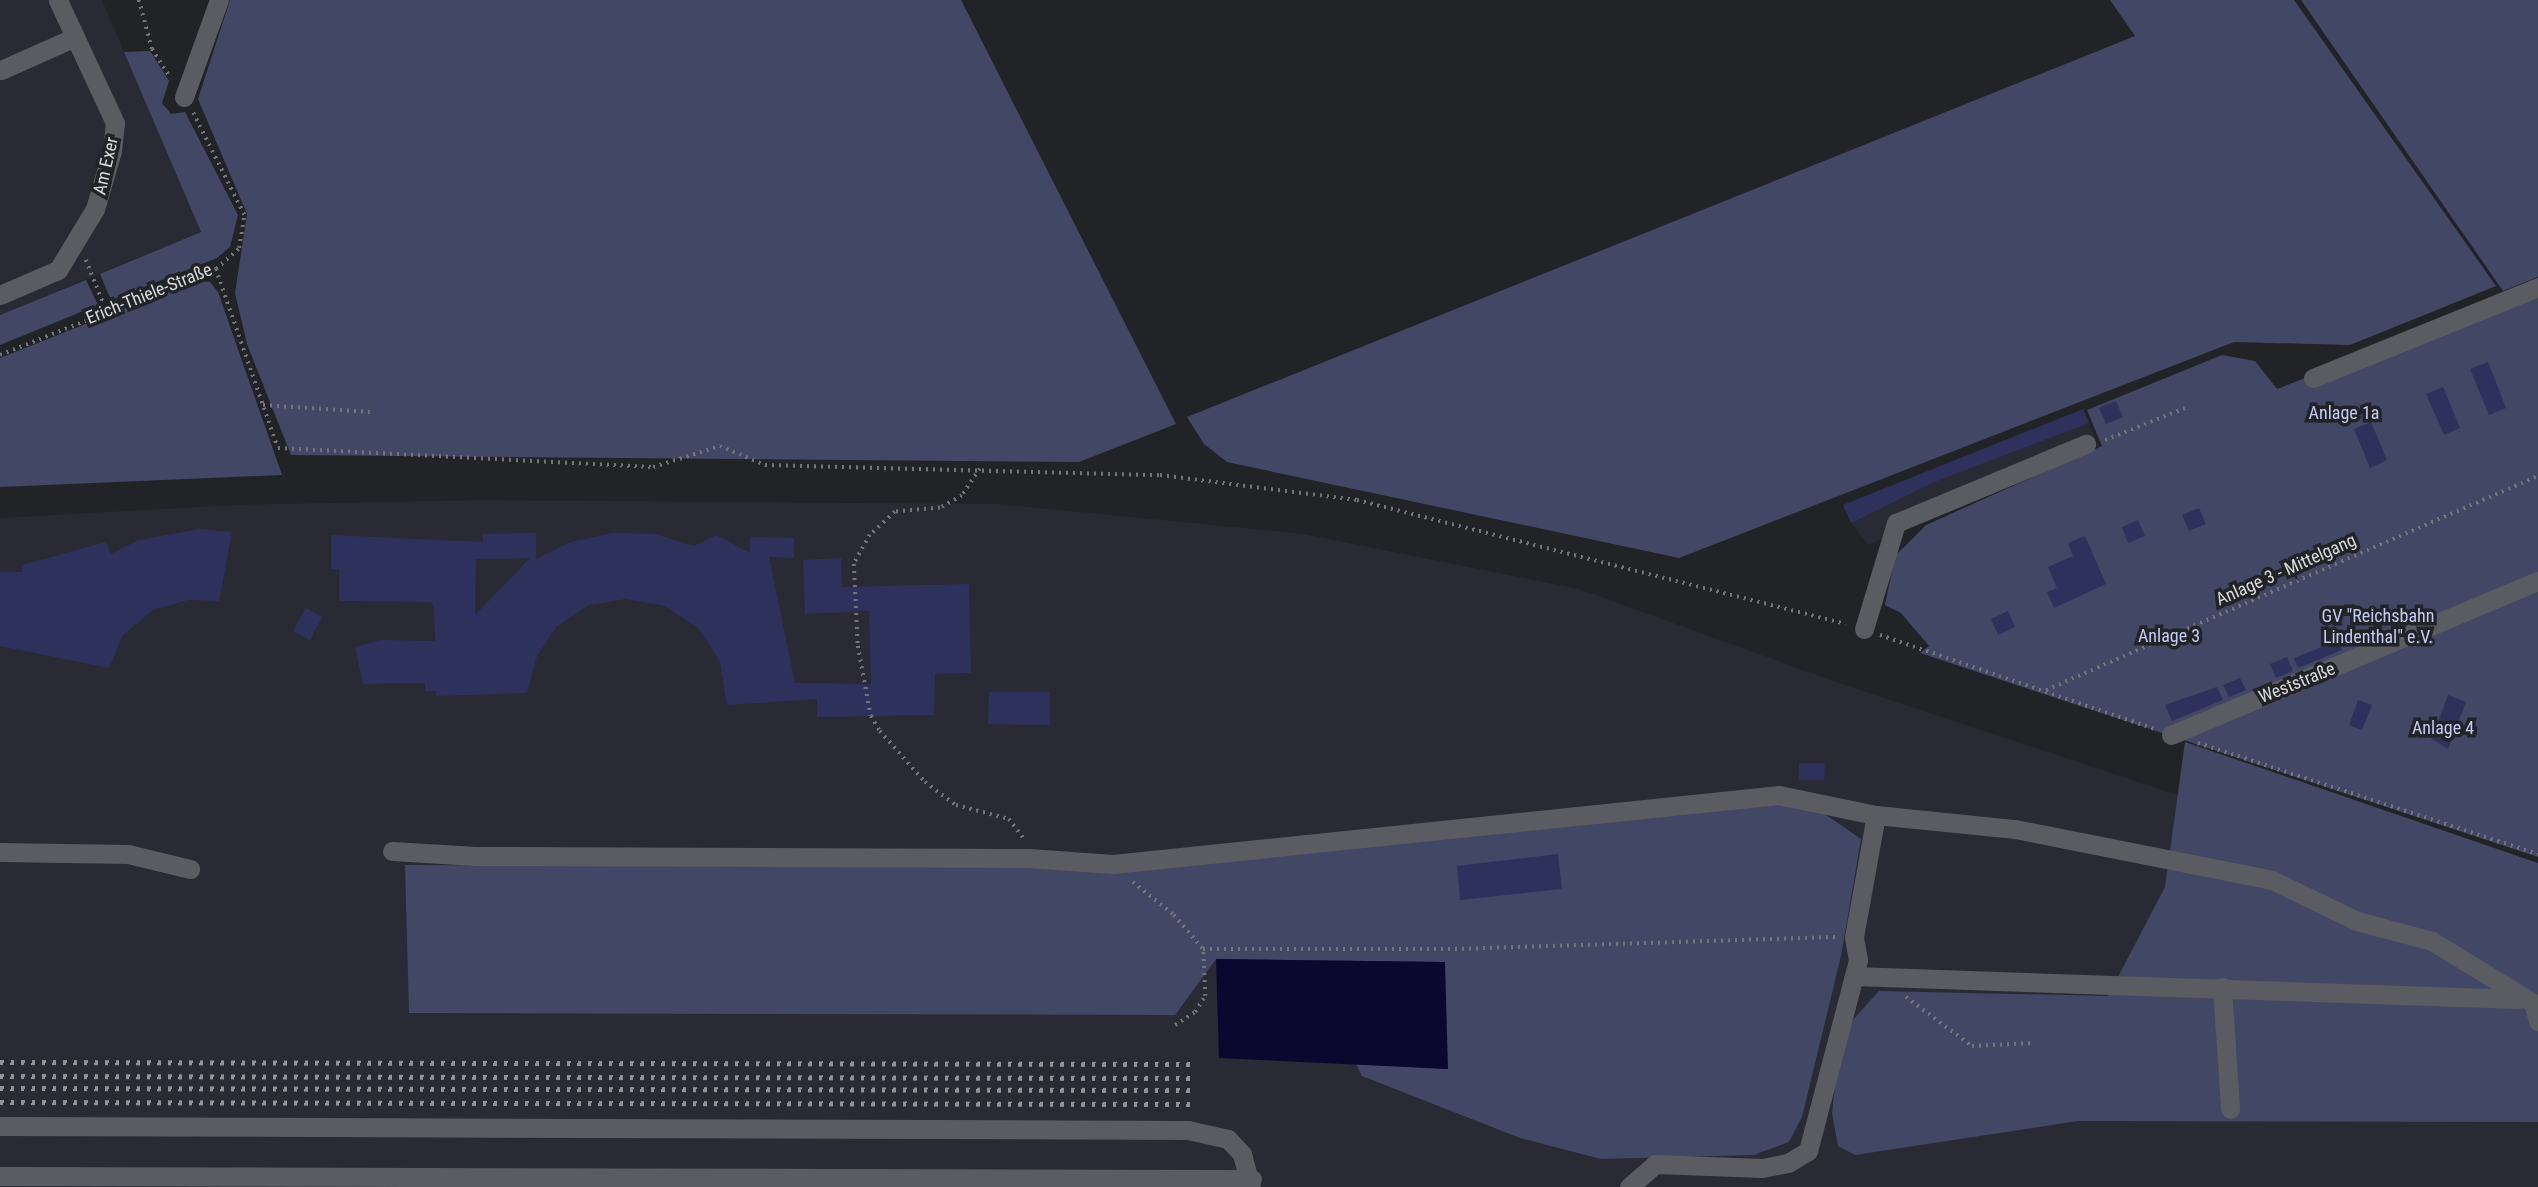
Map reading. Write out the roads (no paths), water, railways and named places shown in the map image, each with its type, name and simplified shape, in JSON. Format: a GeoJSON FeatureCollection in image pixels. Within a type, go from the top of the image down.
{"type":"FeatureCollection","features":[{"type":"Feature","properties":{"kind":"street","name":"Am Exer"},"geometry":{"type":"LineString","coordinates":[[0,295],[58,270],[95,209],[115,123],[58,0]]}},
{"type":"Feature","properties":{"kind":"street"},"geometry":{"type":"LineString","coordinates":[[184,97],[219,0]]}},
{"type":"Feature","properties":{"kind":"street"},"geometry":{"type":"LineString","coordinates":[[1,70],[75,37]]}},
{"type":"Feature","properties":{"kind":"street"},"geometry":{"type":"LineString","coordinates":[[2312,378],[2538,287]]}},
{"type":"Feature","properties":{"kind":"street"},"geometry":{"type":"LineString","coordinates":[[1864,629],[1896,523],[2086,444]]}},
{"type":"Feature","properties":{"kind":"street","name":"Weststraße"},"geometry":{"type":"LineString","coordinates":[[2171,735],[2538,581]]}},
{"type":"Feature","properties":{"kind":"street"},"geometry":{"type":"LineString","coordinates":[[392,851],[1029,858],[1113,864],[1741,797],[1800,797],[1876,815],[2015,829],[2272,880],[2357,921],[2432,941],[2536,1009]]}},
{"type":"Feature","properties":{"kind":"street"},"geometry":{"type":"LineString","coordinates":[[1629,1187],[1655,1164],[1762,1168],[1788,1163],[1808,1151],[1858,960],[1854,937],[1876,815]]}},
{"type":"Feature","properties":{"kind":"street"},"geometry":{"type":"LineString","coordinates":[[0,852],[128,854],[190,869]]}},
{"type":"Feature","properties":{"kind":"street"},"geometry":{"type":"LineString","coordinates":[[1854,976],[2499,995],[2536,1009]]}},
{"type":"Feature","properties":{"kind":"street"},"geometry":{"type":"LineString","coordinates":[[2222,987],[2230,1109]]}},
{"type":"Feature","properties":{"kind":"street"},"geometry":{"type":"LineString","coordinates":[[0,1126],[1188,1130],[1228,1139],[1242,1154],[1252,1183],[0,1176]]}},
{"type":"Feature","properties":{"kind":"railway"},"geometry":{"type":"LineString","coordinates":[[0,1062],[1191,1064]]}},
{"type":"Feature","properties":{"kind":"railway"},"geometry":{"type":"LineString","coordinates":[[0,1076],[1191,1078]]}},
{"type":"Feature","properties":{"kind":"railway"},"geometry":{"type":"LineString","coordinates":[[0,1088],[1191,1090]]}},
{"type":"Feature","properties":{"kind":"railway"},"geometry":{"type":"LineString","coordinates":[[0,1102],[1191,1104]]}},
{"type":"Feature","properties":{"kind":"park label","name":"Anlage 1a"},"geometry":{"type":"Point","coordinates":[2344,413]}},
{"type":"Feature","properties":{"kind":"park label","name":"GV \"Reichsbahn Lindenthal\" e.V."},"geometry":{"type":"Point","coordinates":[2378,627]}},
{"type":"Feature","properties":{"kind":"park label","name":"Anlage 3"},"geometry":{"type":"Point","coordinates":[2169,636]}},
{"type":"Feature","properties":{"kind":"park label","name":"Anlage 4"},"geometry":{"type":"Point","coordinates":[2443,728]}}]}
